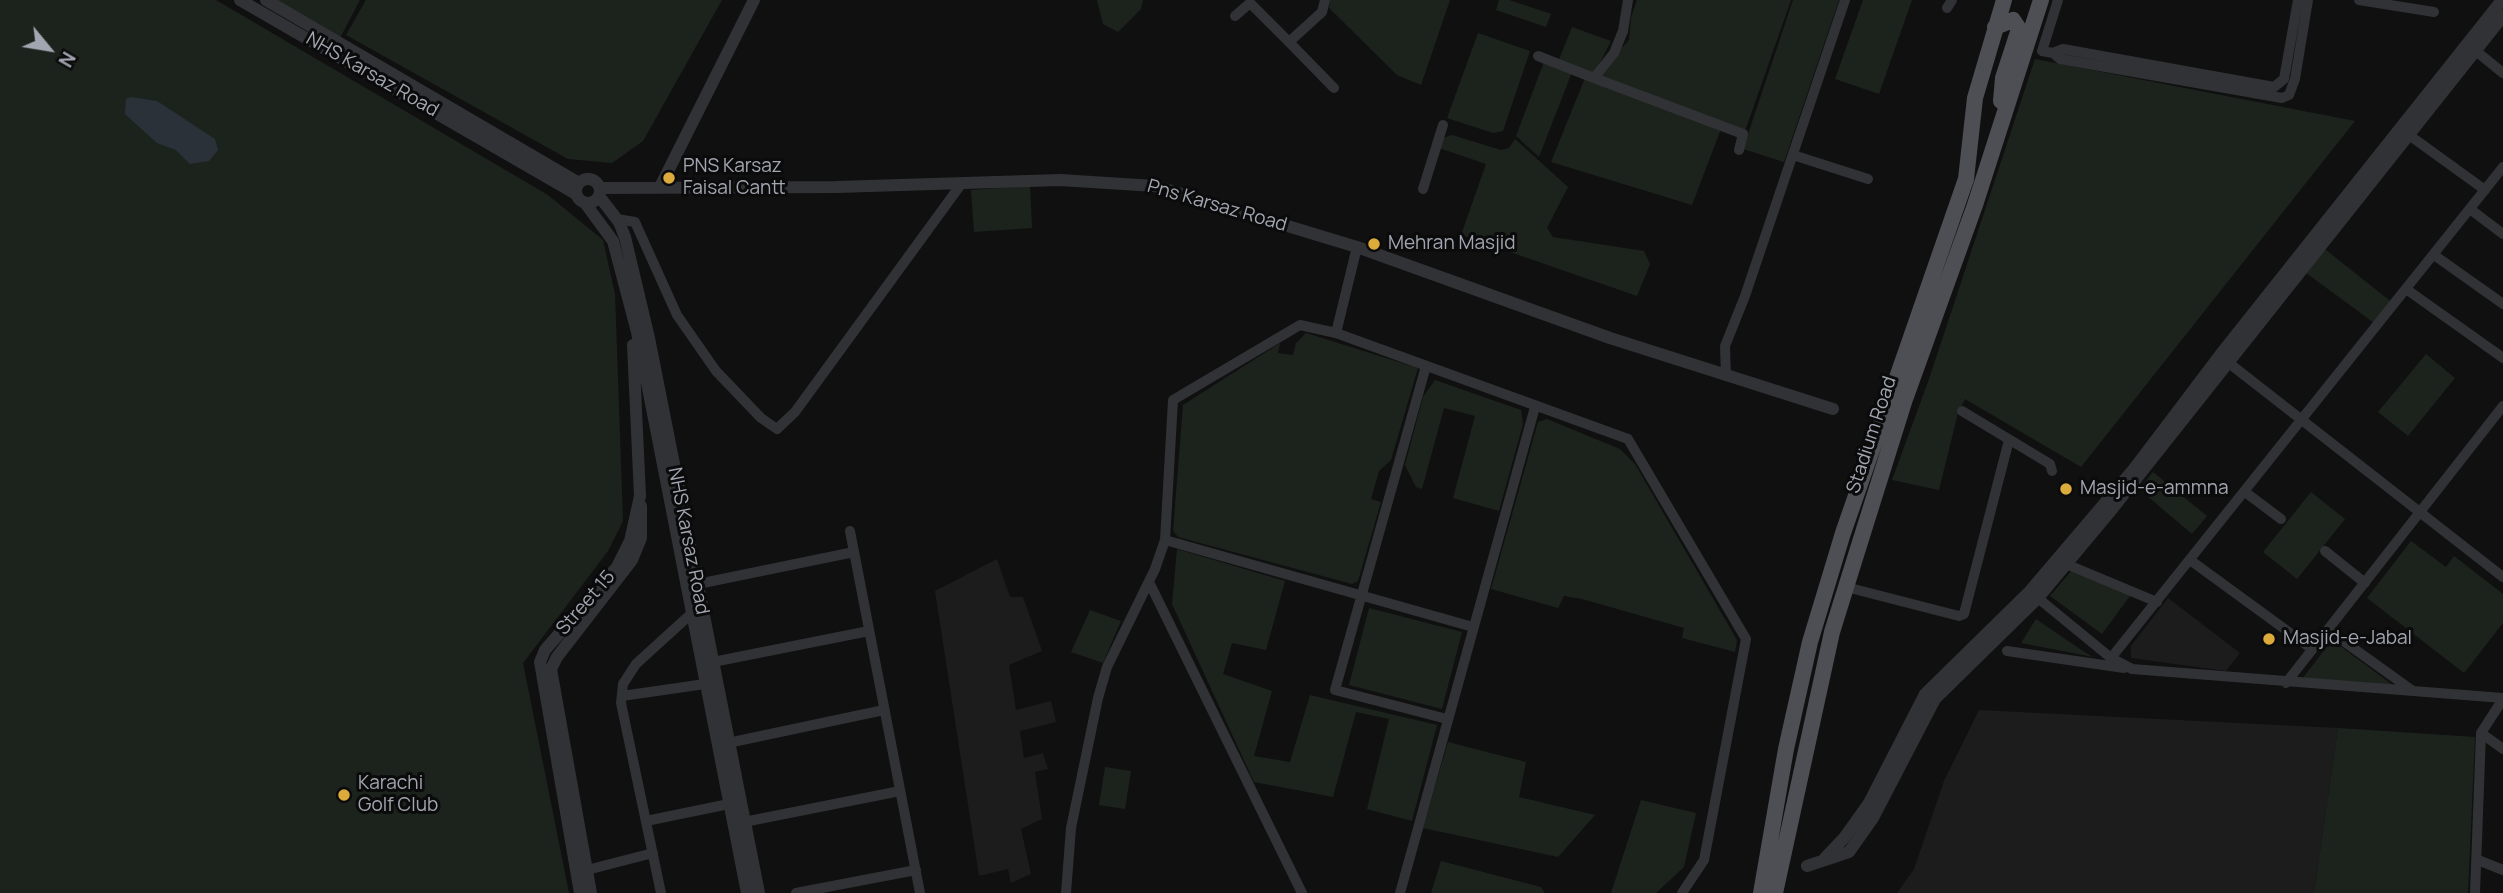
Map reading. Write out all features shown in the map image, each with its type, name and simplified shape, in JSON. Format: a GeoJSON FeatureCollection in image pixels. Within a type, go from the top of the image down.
{"type":"FeatureCollection","features":[{"type":"Feature","properties":{"kind":"main road","name":"Stadium Road"},"geometry":{"type":"LineString","coordinates":[[1761,893],[1786,749],[1810,642],[1843,533],[1966,179],[1975,98],[2004,0]]}},
{"type":"Feature","properties":{"kind":"main road","name":"Stadium Road"},"geometry":{"type":"LineString","coordinates":[[1775,893],[1832,632],[1904,401],[1999,129],[2040,0]]}},
{"type":"Feature","properties":{"kind":"main road"},"geometry":{"type":"LineString","coordinates":[[1995,27],[2013,20],[2019,29],[2003,78],[1999,129]]}},
{"type":"Feature","properties":{"kind":"street","name":"NHS Karsaz Road"},"geometry":{"type":"LineString","coordinates":[[240,0],[580,193]]}},
{"type":"Feature","properties":{"kind":"street","name":"NHS Karsaz Road"},"geometry":{"type":"LineString","coordinates":[[266,0],[580,193],[613,241],[657,407]]}},
{"type":"Feature","properties":{"kind":"street"},"geometry":{"type":"LineString","coordinates":[[660,187],[754,0]]}},
{"type":"Feature","properties":{"kind":"street"},"geometry":{"type":"LineString","coordinates":[[1289,43],[1322,12],[1325,0]]}},
{"type":"Feature","properties":{"kind":"street"},"geometry":{"type":"LineString","coordinates":[[1594,78],[1619,42],[1628,0]]}},
{"type":"Feature","properties":{"kind":"street"},"geometry":{"type":"LineString","coordinates":[[1726,376],[1725,346],[1845,0]]}},
{"type":"Feature","properties":{"kind":"street"},"geometry":{"type":"LineString","coordinates":[[2042,51],[2058,0]]}},
{"type":"Feature","properties":{"kind":"street"},"geometry":{"type":"LineString","coordinates":[[2025,48],[2053,52],[2063,50],[2279,86],[2284,79],[2298,0]]}},
{"type":"Feature","properties":{"kind":"street"},"geometry":{"type":"LineString","coordinates":[[2053,52],[2060,59],[2282,98],[2289,94],[2295,79],[2308,0]]}},
{"type":"Feature","properties":{"kind":"street"},"geometry":{"type":"LineString","coordinates":[[2359,0],[2434,12]]}},
{"type":"Feature","properties":{"kind":"street"},"geometry":{"type":"LineString","coordinates":[[2224,359],[2409,135],[2472,48],[2502,0]]}},
{"type":"Feature","properties":{"kind":"street"},"geometry":{"type":"LineString","coordinates":[[1235,16],[1250,3],[1334,88]]}},
{"type":"Feature","properties":{"kind":"street"},"geometry":{"type":"LineString","coordinates":[[1807,866],[1822,861],[1844,838],[1869,803],[1925,694],[2066,564],[2224,359],[2472,48],[2503,16]]}},
{"type":"Feature","properties":{"kind":"street"},"geometry":{"type":"LineString","coordinates":[[2472,48],[2503,73]]}},
{"type":"Feature","properties":{"kind":"street"},"geometry":{"type":"LineString","coordinates":[[1538,56],[1743,134],[1739,150]]}},
{"type":"Feature","properties":{"kind":"street"},"geometry":{"type":"LineString","coordinates":[[1423,189],[1443,125]]}},
{"type":"Feature","properties":{"kind":"street"},"geometry":{"type":"LineString","coordinates":[[2409,135],[2485,190]]}},
{"type":"Feature","properties":{"kind":"street"},"geometry":{"type":"LineString","coordinates":[[1793,155],[1868,179]]}},
{"type":"Feature","properties":{"kind":"street"},"geometry":{"type":"LineString","coordinates":[[2111,658],[2503,167]]}},
{"type":"Feature","properties":{"kind":"street"},"geometry":{"type":"LineString","coordinates":[[591,179],[600,192],[593,202],[580,193],[591,179]]}},
{"type":"Feature","properties":{"kind":"street","name":"Pns Karsaz Road"},"geometry":{"type":"LineString","coordinates":[[600,192],[660,187],[1060,180],[1155,186],[1357,247],[1610,338],[1833,409]]}},
{"type":"Feature","properties":{"kind":"street"},"geometry":{"type":"LineString","coordinates":[[617,219],[635,222],[677,315],[716,371],[761,418],[777,429],[795,412],[962,183]]}},
{"type":"Feature","properties":{"kind":"street","name":"NHS Karsaz Road"},"geometry":{"type":"LineString","coordinates":[[600,192],[617,219],[630,258],[723,744],[759,893]]}},
{"type":"Feature","properties":{"kind":"street"},"geometry":{"type":"LineString","coordinates":[[2470,209],[2503,234]]}},
{"type":"Feature","properties":{"kind":"street"},"geometry":{"type":"LineString","coordinates":[[1336,333],[1357,247]]}},
{"type":"Feature","properties":{"kind":"street"},"geometry":{"type":"LineString","coordinates":[[2434,255],[2503,304]]}},
{"type":"Feature","properties":{"kind":"street"},"geometry":{"type":"LineString","coordinates":[[2406,289],[2503,358]]}},
{"type":"Feature","properties":{"kind":"street","name":"Street 15"},"geometry":{"type":"LineString","coordinates":[[580,893],[540,662],[545,650],[617,567],[630,541],[640,495],[631,309]]}},
{"type":"Feature","properties":{"kind":"street"},"geometry":{"type":"LineString","coordinates":[[1066,893],[1072,828],[1098,698],[1107,667],[1149,582],[1165,540],[1173,400],[1300,325],[1336,333],[1628,439],[1746,639],[1704,860],[1682,893]]}},
{"type":"Feature","properties":{"kind":"street"},"geometry":{"type":"LineString","coordinates":[[2224,359],[2503,577]]}},
{"type":"Feature","properties":{"kind":"street"},"geometry":{"type":"LineString","coordinates":[[1426,366],[1335,690],[1447,719]]}},
{"type":"Feature","properties":{"kind":"street"},"geometry":{"type":"LineString","coordinates":[[2287,683],[2503,406]]}},
{"type":"Feature","properties":{"kind":"street"},"geometry":{"type":"LineString","coordinates":[[1400,893],[1535,407]]}},
{"type":"Feature","properties":{"kind":"street"},"geometry":{"type":"LineString","coordinates":[[1962,411],[2050,464],[2052,471]]}},
{"type":"Feature","properties":{"kind":"street"},"geometry":{"type":"LineString","coordinates":[[1846,587],[1959,616],[1964,614],[2009,440]]}},
{"type":"Feature","properties":{"kind":"street"},"geometry":{"type":"LineString","coordinates":[[2034,595],[2137,472]]}},
{"type":"Feature","properties":{"kind":"street"},"geometry":{"type":"LineString","coordinates":[[2245,492],[2281,519]]}},
{"type":"Feature","properties":{"kind":"street"},"geometry":{"type":"LineString","coordinates":[[592,893],[551,669],[637,550],[641,538],[640,495]]}},
{"type":"Feature","properties":{"kind":"street"},"geometry":{"type":"LineString","coordinates":[[850,531],[920,893]]}},
{"type":"Feature","properties":{"kind":"street"},"geometry":{"type":"LineString","coordinates":[[1165,540],[1473,627]]}},
{"type":"Feature","properties":{"kind":"street"},"geometry":{"type":"LineString","coordinates":[[2325,551],[2365,583]]}},
{"type":"Feature","properties":{"kind":"street"},"geometry":{"type":"LineString","coordinates":[[692,586],[854,552]]}},
{"type":"Feature","properties":{"kind":"street"},"geometry":{"type":"LineString","coordinates":[[2190,559],[2312,649]]}},
{"type":"Feature","properties":{"kind":"street"},"geometry":{"type":"LineString","coordinates":[[2066,564],[2157,602]]}},
{"type":"Feature","properties":{"kind":"street"},"geometry":{"type":"LineString","coordinates":[[1149,582],[1302,893]]}},
{"type":"Feature","properties":{"kind":"street","name":"NHS Karsaz Road"},"geometry":{"type":"LineString","coordinates":[[692,586],[692,613],[709,673]]}},
{"type":"Feature","properties":{"kind":"street"},"geometry":{"type":"LineString","coordinates":[[2034,595],[2111,658],[2132,669]]}},
{"type":"Feature","properties":{"kind":"street"},"geometry":{"type":"LineString","coordinates":[[661,893],[622,696],[623,684],[636,664],[692,613]]}},
{"type":"Feature","properties":{"kind":"street"},"geometry":{"type":"LineString","coordinates":[[2328,630],[2413,692]]}},
{"type":"Feature","properties":{"kind":"street"},"geometry":{"type":"LineString","coordinates":[[622,696],[869,631]]}},
{"type":"Feature","properties":{"kind":"street"},"geometry":{"type":"LineString","coordinates":[[2007,651],[2132,669],[2503,699],[2481,733],[2475,893]]}},
{"type":"Feature","properties":{"kind":"street"},"geometry":{"type":"LineString","coordinates":[[723,744],[884,710]]}},
{"type":"Feature","properties":{"kind":"street"},"geometry":{"type":"LineString","coordinates":[[2481,733],[2503,749]]}},
{"type":"Feature","properties":{"kind":"street","name":"NHS Karsaz Road"},"geometry":{"type":"LineString","coordinates":[[723,744],[729,804],[740,823],[747,893]]}},
{"type":"Feature","properties":{"kind":"street"},"geometry":{"type":"LineString","coordinates":[[740,823],[900,791]]}},
{"type":"Feature","properties":{"kind":"street"},"geometry":{"type":"LineString","coordinates":[[646,821],[729,804]]}},
{"type":"Feature","properties":{"kind":"street"},"geometry":{"type":"LineString","coordinates":[[587,870],[653,853]]}},
{"type":"Feature","properties":{"kind":"street"},"geometry":{"type":"LineString","coordinates":[[2478,860],[2503,870]]}},
{"type":"Feature","properties":{"kind":"street"},"geometry":{"type":"LineString","coordinates":[[796,893],[916,870]]}},
{"type":"Feature","properties":{"kind":"shaded area","name":"Karachi Golf Club"},"geometry":{"type":"Polygon","coordinates":[[[0,0],[216,0],[548,195],[603,240],[615,294],[623,521],[608,551],[523,663],[569,893],[0,893],[0,0]]]}},
{"type":"Feature","properties":{"kind":"shaded area"},"geometry":{"type":"Polygon","coordinates":[[[276,0],[360,0],[340,38],[276,0]]]}},
{"type":"Feature","properties":{"kind":"shaded area"},"geometry":{"type":"Polygon","coordinates":[[[366,0],[722,0],[643,141],[612,163],[568,159],[346,35],[366,0]]]}},
{"type":"Feature","properties":{"kind":"shaded area"},"geometry":{"type":"Polygon","coordinates":[[[1097,0],[1143,0],[1141,9],[1118,32],[1103,24],[1097,0]]]}},
{"type":"Feature","properties":{"kind":"shaded area"},"geometry":{"type":"Polygon","coordinates":[[[1330,0],[1450,0],[1421,85],[1397,75],[1329,8],[1330,0]]]}},
{"type":"Feature","properties":{"kind":"shaded area"},"geometry":{"type":"Polygon","coordinates":[[[1499,0],[1509,0],[1551,14],[1546,27],[1496,10],[1499,0]]]}},
{"type":"Feature","properties":{"kind":"shaded area"},"geometry":{"type":"Polygon","coordinates":[[[1637,0],[1791,0],[1745,131],[1596,76],[1629,40],[1631,18],[1637,0]]]}},
{"type":"Feature","properties":{"kind":"shaded area"},"geometry":{"type":"Polygon","coordinates":[[[1793,0],[1839,0],[1784,162],[1743,149],[1793,0]]]}},
{"type":"Feature","properties":{"kind":"shaded area"},"geometry":{"type":"Polygon","coordinates":[[[1863,0],[1912,0],[1879,94],[1835,79],[1863,0]]]}},
{"type":"Feature","properties":{"kind":"shaded area"},"geometry":{"type":"Polygon","coordinates":[[[1572,27],[1611,41],[1593,76],[1558,62],[1572,27]]]}},
{"type":"Feature","properties":{"kind":"shaded area"},"geometry":{"type":"Polygon","coordinates":[[[1478,33],[1530,51],[1503,131],[1493,133],[1447,118],[1478,33]]]}},
{"type":"Feature","properties":{"kind":"shaded area"},"geometry":{"type":"Polygon","coordinates":[[[2035,59],[2355,121],[2081,467],[1965,399],[1958,413],[1939,490],[1892,480],[1929,379],[2035,59]]]}},
{"type":"Feature","properties":{"kind":"shaded area"},"geometry":{"type":"Polygon","coordinates":[[[1544,62],[1572,72],[1539,157],[1516,136],[1544,62]]]}},
{"type":"Feature","properties":{"kind":"shaded area"},"geometry":{"type":"Polygon","coordinates":[[[1585,78],[1721,129],[1692,205],[1551,162],[1585,78]]]}},
{"type":"Feature","properties":{"kind":"shaded area"},"geometry":{"type":"Polygon","coordinates":[[[131,97],[157,101],[215,139],[218,150],[209,161],[190,164],[176,150],[157,143],[125,114],[126,99],[131,97]]]}},
{"type":"Feature","properties":{"kind":"shaded area"},"geometry":{"type":"Polygon","coordinates":[[[1452,135],[1501,150],[1509,148],[1515,139],[1568,187],[1547,228],[1553,237],[1644,251],[1650,264],[1637,296],[1461,235],[1486,164],[1439,148],[1443,138],[1452,135]]]}},
{"type":"Feature","properties":{"kind":"shaded area"},"geometry":{"type":"Polygon","coordinates":[[[1030,186],[1032,228],[974,232],[971,190],[1030,186]]]}},
{"type":"Feature","properties":{"kind":"shaded area"},"geometry":{"type":"Polygon","coordinates":[[[2321,246],[2394,304],[2377,325],[2302,270],[2321,246]]]}},
{"type":"Feature","properties":{"kind":"shaded area"},"geometry":{"type":"Polygon","coordinates":[[[1306,333],[1418,368],[1391,460],[1379,471],[1371,499],[1381,502],[1358,581],[1352,584],[1178,537],[1173,531],[1183,405],[1280,343],[1278,353],[1293,355],[1296,343],[1306,333]]]}},
{"type":"Feature","properties":{"kind":"shaded area"},"geometry":{"type":"Polygon","coordinates":[[[2426,354],[2455,378],[2408,436],[2378,412],[2426,354]]]}},
{"type":"Feature","properties":{"kind":"shaded area"},"geometry":{"type":"Polygon","coordinates":[[[1435,380],[1521,410],[1523,424],[1499,511],[1453,498],[1475,416],[1444,408],[1422,489],[1416,487],[1405,465],[1423,397],[1435,380]]]}},
{"type":"Feature","properties":{"kind":"shaded area"},"geometry":{"type":"Polygon","coordinates":[[[1547,419],[1620,449],[1635,464],[1737,640],[1735,652],[1682,638],[1684,628],[1582,599],[1564,596],[1558,608],[1491,589],[1538,422],[1547,419]]]}},
{"type":"Feature","properties":{"kind":"shaded area"},"geometry":{"type":"Polygon","coordinates":[[[2153,472],[2207,516],[2192,534],[2139,489],[2153,472]]]}},
{"type":"Feature","properties":{"kind":"shaded area"},"geometry":{"type":"Polygon","coordinates":[[[2311,492],[2345,519],[2297,579],[2263,552],[2311,492]]]}},
{"type":"Feature","properties":{"kind":"shaded area"},"geometry":{"type":"Polygon","coordinates":[[[2411,541],[2446,567],[2454,556],[2503,594],[2503,623],[2464,673],[2367,598],[2411,541]]]}},
{"type":"Feature","properties":{"kind":"shaded area"},"geometry":{"type":"Polygon","coordinates":[[[1177,549],[1285,581],[1266,650],[1232,643],[1223,674],[1272,691],[1254,756],[1290,762],[1310,695],[1437,725],[1412,821],[1367,809],[1389,719],[1356,712],[1333,797],[1254,782],[1172,604],[1177,549]]]}},
{"type":"Feature","properties":{"kind":"shaded area"},"geometry":{"type":"Polygon","coordinates":[[[997,559],[1010,597],[1023,597],[1042,651],[1009,665],[1016,710],[1051,701],[1056,722],[1020,731],[1024,758],[1043,753],[1048,769],[1035,772],[1042,819],[1021,829],[1031,874],[1011,883],[1008,869],[979,876],[935,591],[997,559]]]}},
{"type":"Feature","properties":{"kind":"shaded area"},"geometry":{"type":"Polygon","coordinates":[[[2073,569],[2132,593],[2102,634],[2050,596],[2073,569]]]}},
{"type":"Feature","properties":{"kind":"shaded area"},"geometry":{"type":"Polygon","coordinates":[[[2168,598],[2240,653],[2226,671],[2131,658],[2131,646],[2168,598]]]}},
{"type":"Feature","properties":{"kind":"shaded area"},"geometry":{"type":"Polygon","coordinates":[[[1369,608],[1462,632],[1442,709],[1349,685],[1369,608]]]}},
{"type":"Feature","properties":{"kind":"shaded area"},"geometry":{"type":"Polygon","coordinates":[[[1090,610],[1121,621],[1103,663],[1071,652],[1090,610]]]}},
{"type":"Feature","properties":{"kind":"shaded area"},"geometry":{"type":"Polygon","coordinates":[[[2036,619],[2083,651],[2093,657],[2021,643],[2036,619]]]}},
{"type":"Feature","properties":{"kind":"shaded area"},"geometry":{"type":"Polygon","coordinates":[[[2332,640],[2401,691],[2299,683],[2332,640]]]}},
{"type":"Feature","properties":{"kind":"shaded area"},"geometry":{"type":"Polygon","coordinates":[[[1979,710],[2338,728],[2314,893],[1897,893],[1914,869],[1944,781],[1979,710]]]}},
{"type":"Feature","properties":{"kind":"shaded area"},"geometry":{"type":"Polygon","coordinates":[[[2338,728],[2475,737],[2468,893],[2314,893],[2338,728]]]}},
{"type":"Feature","properties":{"kind":"shaded area"},"geometry":{"type":"Polygon","coordinates":[[[1448,742],[1526,762],[1519,797],[1595,815],[1558,857],[1423,828],[1448,742]]]}},
{"type":"Feature","properties":{"kind":"shaded area"},"geometry":{"type":"Polygon","coordinates":[[[1105,767],[1131,771],[1125,809],[1099,805],[1105,767]]]}},
{"type":"Feature","properties":{"kind":"shaded area"},"geometry":{"type":"Polygon","coordinates":[[[1641,800],[1696,813],[1684,867],[1656,893],[1611,893],[1641,800]]]}},
{"type":"Feature","properties":{"kind":"shaded area"},"geometry":{"type":"Polygon","coordinates":[[[1441,861],[1541,887],[1545,893],[1431,893],[1441,861]]]}},
{"type":"Feature","properties":{"kind":"place","name":"PNS Karsaz Faisal Cantt"},"geometry":{"type":"Point","coordinates":[669,178]}},
{"type":"Feature","properties":{"kind":"place","name":"Mehran Masjid"},"geometry":{"type":"Point","coordinates":[1374,244]}},
{"type":"Feature","properties":{"kind":"place","name":"Masjid-e-ammna"},"geometry":{"type":"Point","coordinates":[2066,489]}},
{"type":"Feature","properties":{"kind":"place","name":"Masjid-e-Jabal"},"geometry":{"type":"Point","coordinates":[2269,639]}},
{"type":"Feature","properties":{"kind":"place","name":"Karachi Golf Club"},"geometry":{"type":"Point","coordinates":[344,795]}}]}
